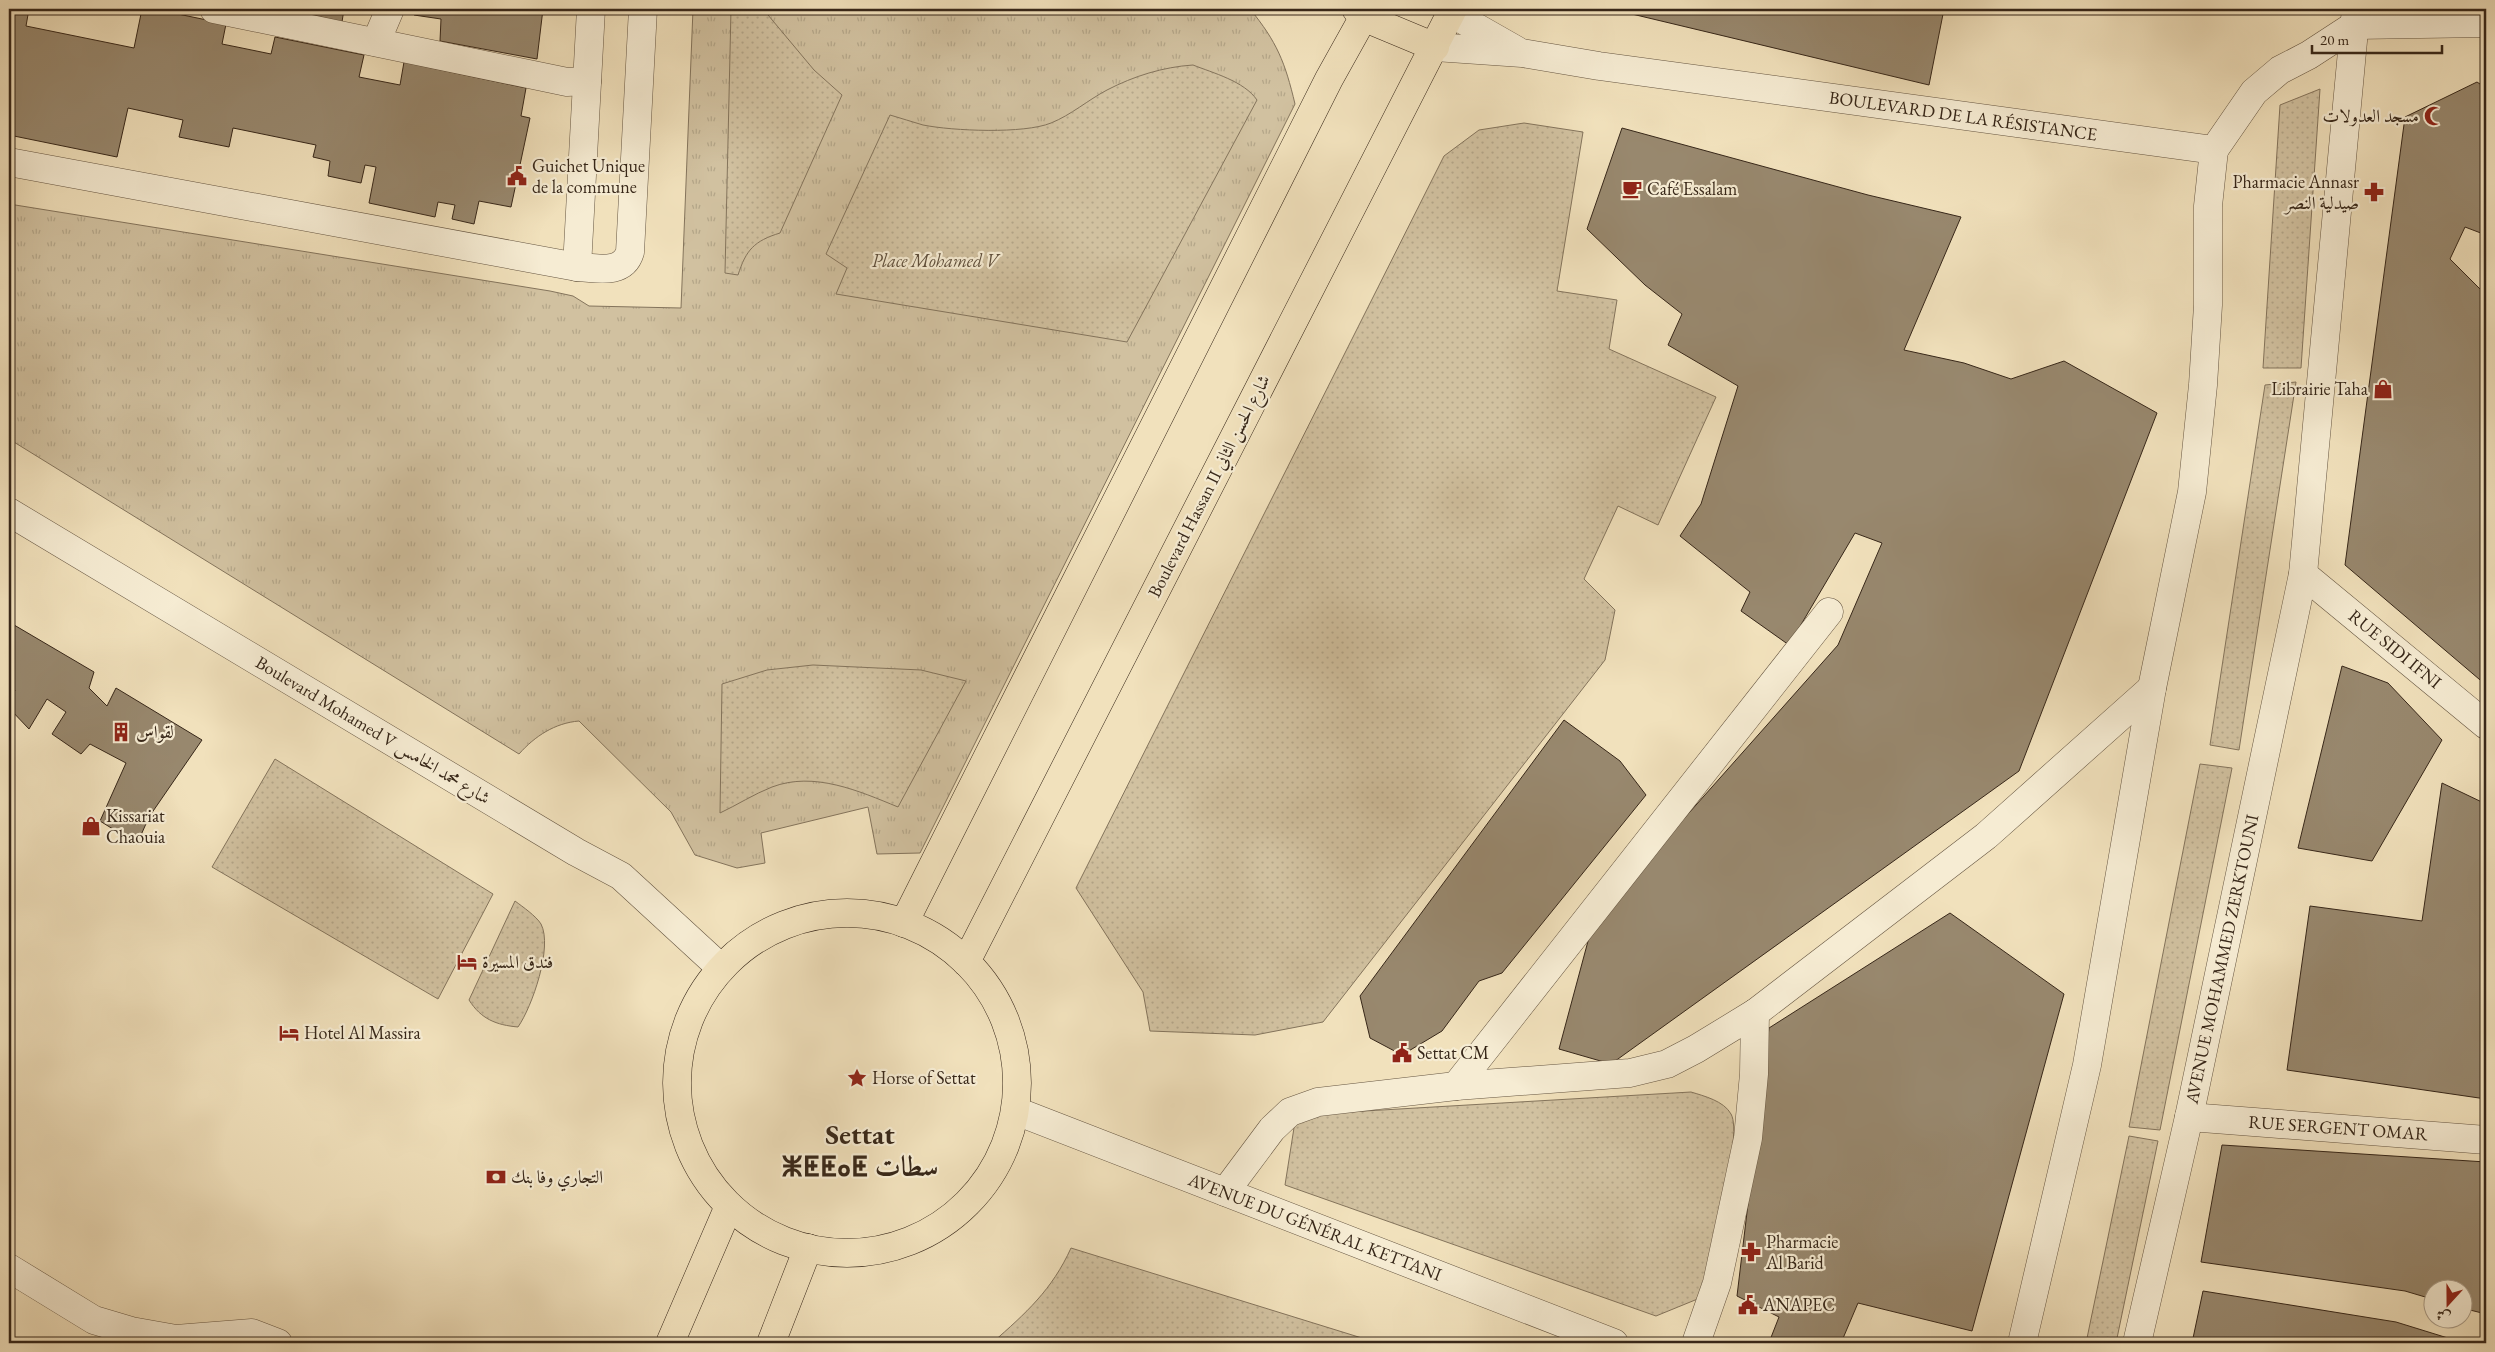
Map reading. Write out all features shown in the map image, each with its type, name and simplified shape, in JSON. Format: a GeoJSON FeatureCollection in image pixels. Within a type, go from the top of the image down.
{"type":"FeatureCollection","features":[{"type":"Feature","properties":{"kind":"main road","name":"Boulevard Hassan II شارع الحسن الثاني"},"geometry":{"type":"LineString","coordinates":[[966,962],[1435,46],[1449,10]]}},
{"type":"Feature","properties":{"kind":"main road","name":"BOULEVARD DE LA RÉSISTANCE"},"geometry":{"type":"LineString","coordinates":[[1362,12],[1435,46]]}},
{"type":"Feature","properties":{"kind":"main road"},"geometry":{"type":"LineString","coordinates":[[904,923],[1362,12]]}},
{"type":"Feature","properties":{"kind":"main road"},"geometry":{"type":"LineString","coordinates":[[830,914],[855,914],[904,923],[927,933],[966,962],[984,982],[1009,1030],[1016,1057],[1018,1084],[1016,1110],[1009,1138],[998,1164],[983,1187],[964,1208],[942,1225],[918,1238],[891,1248],[864,1253],[836,1253],[786,1242],[765,1232],[729,1206],[711,1186],[697,1164],[686,1140],[680,1115],[677,1088],[678,1062],[683,1036],[692,1012],[705,988],[722,968],[740,951],[760,937],[806,919],[830,914]]}},
{"type":"Feature","properties":{"kind":"main road"},"geometry":{"type":"LineString","coordinates":[[670,1343],[729,1206]]}},
{"type":"Feature","properties":{"kind":"main road"},"geometry":{"type":"LineString","coordinates":[[771,1343],[808,1248]]}},
{"type":"Feature","properties":{"kind":"street"},"geometry":{"type":"LineString","coordinates":[[214,9],[567,82],[587,81]]}},
{"type":"Feature","properties":{"kind":"street"},"geometry":{"type":"LineString","coordinates":[[376,42],[390,9]]}},
{"type":"Feature","properties":{"kind":"street"},"geometry":{"type":"LineString","coordinates":[[577,267],[591,9]]}},
{"type":"Feature","properties":{"kind":"street"},"geometry":{"type":"LineString","coordinates":[[9,162],[577,267],[618,268],[628,261],[630,252],[643,9]]}},
{"type":"Feature","properties":{"kind":"street","name":"BOULEVARD DE LA RÉSISTANCE"},"geometry":{"type":"LineString","coordinates":[[1449,10],[1522,53]]}},
{"type":"Feature","properties":{"kind":"street"},"geometry":{"type":"LineString","coordinates":[[2022,1343],[2087,1065],[2152,688],[2192,492],[2203,384],[2208,306],[2208,206],[2214,150],[2254,92],[2280,70],[2309,54],[2355,17],[2486,23]]}},
{"type":"Feature","properties":{"kind":"street","name":"AVENUE MOHAMMED ZERKTOUNI"},"geometry":{"type":"LineString","coordinates":[[2138,1343],[2189,1117],[2303,574],[2355,17]]}},
{"type":"Feature","properties":{"kind":"street","name":"BOULEVARD DE LA RÉSISTANCE"},"geometry":{"type":"LineString","coordinates":[[1435,46],[1522,53],[2214,150]]}},
{"type":"Feature","properties":{"kind":"street","name":"Boulevard Mohamed V شارع محمد الخامس"},"geometry":{"type":"LineString","coordinates":[[9,512],[576,852],[621,876],[722,968]]}},
{"type":"Feature","properties":{"kind":"street","name":"RUE SIDI IFNI"},"geometry":{"type":"LineString","coordinates":[[2303,574],[2486,725]]}},
{"type":"Feature","properties":{"kind":"street"},"geometry":{"type":"LineString","coordinates":[[1456,1086],[1829,612]]}},
{"type":"Feature","properties":{"kind":"street"},"geometry":{"type":"LineString","coordinates":[[1225,1192],[1272,1129],[1290,1112],[1318,1102],[1456,1086],[1630,1073],[1667,1064],[1755,1013],[1986,836],[2152,688]]}},
{"type":"Feature","properties":{"kind":"street"},"geometry":{"type":"LineString","coordinates":[[1696,1343],[1717,1283],[1748,1138],[1754,1074],[1755,1013]]}},
{"type":"Feature","properties":{"kind":"street","name":"AVENUE DU GÉNÉRAL KETTANI"},"geometry":{"type":"LineString","coordinates":[[1016,1110],[1614,1343]]}},
{"type":"Feature","properties":{"kind":"street","name":"RUE SERGENT OMAR"},"geometry":{"type":"LineString","coordinates":[[2189,1117],[2486,1140]]}},
{"type":"Feature","properties":{"kind":"street"},"geometry":{"type":"LineString","coordinates":[[9,1268],[94,1320],[130,1331],[176,1339],[252,1333],[278,1343]]}},
{"type":"Feature","properties":{"kind":"green space","name":"Place Mohamed V"},"geometry":{"type":"Polygon","coordinates":[[[693,9],[1250,9],[1267,32],[1279,53],[1291,89],[1295,104],[920,853],[877,854],[868,807],[761,833],[765,863],[737,868],[695,855],[671,812],[579,721],[562,724],[546,731],[519,754],[9,439],[9,204],[550,291],[573,296],[589,306],[681,308],[693,9]]]}},
{"type":"Feature","properties":{"kind":"green space"},"geometry":{"type":"Polygon","coordinates":[[[731,9],[763,9],[814,70],[842,95],[780,233],[764,239],[752,248],[744,259],[738,275],[725,273],[731,9]]]}},
{"type":"Feature","properties":{"kind":"green space"},"geometry":{"type":"Polygon","coordinates":[[[1193,65],[1236,83],[1251,93],[1257,100],[1127,342],[836,294],[847,268],[826,254],[890,115],[923,125],[952,129],[1024,129],[1058,120],[1100,94],[1128,80],[1160,70],[1193,65]]]}},
{"type":"Feature","properties":{"kind":"green space"},"geometry":{"type":"Polygon","coordinates":[[[2320,89],[2301,368],[2263,368],[2280,105],[2320,89]]]}},
{"type":"Feature","properties":{"kind":"green space"},"geometry":{"type":"Polygon","coordinates":[[[1524,123],[1583,132],[1557,291],[1617,300],[1609,349],[1716,397],[1658,525],[1618,506],[1584,579],[1615,610],[1605,660],[1323,1022],[1255,1035],[1150,1031],[1143,992],[1076,888],[1444,156],[1479,130],[1524,123]]]}},
{"type":"Feature","properties":{"kind":"green space"},"geometry":{"type":"Polygon","coordinates":[[[2296,382],[2239,750],[2210,745],[2265,385],[2296,382]]]}},
{"type":"Feature","properties":{"kind":"green space"},"geometry":{"type":"Polygon","coordinates":[[[813,665],[921,670],[966,681],[898,807],[852,789],[820,782],[804,781],[772,787],[720,813],[722,684],[767,670],[813,665]]]}},
{"type":"Feature","properties":{"kind":"green space"},"geometry":{"type":"Polygon","coordinates":[[[275,759],[493,894],[438,999],[212,867],[275,759]]]}},
{"type":"Feature","properties":{"kind":"green space"},"geometry":{"type":"Polygon","coordinates":[[[2200,764],[2232,768],[2160,1130],[2129,1127],[2200,764]]]}},
{"type":"Feature","properties":{"kind":"green space"},"geometry":{"type":"Polygon","coordinates":[[[515,901],[539,921],[544,934],[543,961],[535,992],[518,1027],[503,1025],[490,1020],[479,1012],[469,1000],[515,901]]]}},
{"type":"Feature","properties":{"kind":"green space"},"geometry":{"type":"Polygon","coordinates":[[[1691,1092],[1719,1102],[1731,1114],[1734,1127],[1729,1174],[1700,1298],[1656,1316],[1285,1185],[1296,1115],[1691,1092]]]}},
{"type":"Feature","properties":{"kind":"green space"},"geometry":{"type":"Polygon","coordinates":[[[2129,1136],[2158,1141],[2116,1343],[2086,1343],[2129,1136]]]}},
{"type":"Feature","properties":{"kind":"green space"},"geometry":{"type":"Polygon","coordinates":[[[1071,1248],[1378,1343],[992,1343],[1027,1311],[1047,1289],[1064,1263],[1071,1248]]]}},
{"type":"Feature","properties":{"kind":"building"},"geometry":{"type":"Polygon","coordinates":[[[9,9],[29,9],[26,26],[134,48],[142,9],[154,9],[226,24],[222,44],[271,54],[275,37],[364,55],[359,77],[400,85],[404,62],[526,88],[521,116],[530,118],[511,207],[479,201],[474,224],[452,219],[455,205],[438,202],[435,217],[369,203],[376,167],[365,165],[361,183],[328,176],[330,161],[313,157],[316,145],[233,128],[229,147],[179,137],[183,120],[128,108],[117,157],[9,135],[9,9]]]}},
{"type":"Feature","properties":{"kind":"building"},"geometry":{"type":"Polygon","coordinates":[[[285,9],[344,9],[342,22],[285,9]]]}},
{"type":"Feature","properties":{"kind":"building"},"geometry":{"type":"Polygon","coordinates":[[[415,9],[543,9],[537,59],[440,41],[441,19],[414,15],[415,9]]]}},
{"type":"Feature","properties":{"kind":"building"},"geometry":{"type":"Polygon","coordinates":[[[1611,9],[1944,9],[1929,85],[1611,9]]]}},
{"type":"Feature","properties":{"kind":"building"},"geometry":{"type":"Polygon","coordinates":[[[2477,82],[2486,88],[2486,235],[2465,227],[2450,259],[2486,295],[2486,685],[2345,565],[2405,117],[2477,82]]]}},
{"type":"Feature","properties":{"kind":"building"},"geometry":{"type":"Polygon","coordinates":[[[1622,128],[1868,195],[1961,217],[1904,350],[1964,363],[2011,379],[2064,361],[2157,413],[2019,771],[1611,1064],[1559,1049],[1591,930],[1641,867],[1838,645],[1882,543],[1855,533],[1789,645],[1741,611],[1750,592],[1680,536],[1701,504],[1738,386],[1668,345],[1682,314],[1645,285],[1587,229],[1622,128]]]}},
{"type":"Feature","properties":{"kind":"building","name":"لقواس"},"geometry":{"type":"Polygon","coordinates":[[[9,622],[94,672],[89,688],[107,706],[116,688],[202,740],[149,817],[137,844],[100,821],[126,763],[90,744],[81,754],[52,734],[66,712],[47,699],[29,729],[9,708],[15,690],[9,685],[9,622]]]}},
{"type":"Feature","properties":{"kind":"building"},"geometry":{"type":"Polygon","coordinates":[[[2342,666],[2388,683],[2442,740],[2372,861],[2298,848],[2342,666]]]}},
{"type":"Feature","properties":{"kind":"building"},"geometry":{"type":"Polygon","coordinates":[[[1564,720],[1620,761],[1646,795],[1502,973],[1479,981],[1442,1031],[1402,1055],[1370,1038],[1360,996],[1564,720]]]}},
{"type":"Feature","properties":{"kind":"building"},"geometry":{"type":"Polygon","coordinates":[[[2442,783],[2486,804],[2486,1099],[2287,1070],[2310,906],[2422,921],[2442,783]]]}},
{"type":"Feature","properties":{"kind":"building"},"geometry":{"type":"Polygon","coordinates":[[[1950,913],[2064,994],[1972,1331],[1858,1303],[1841,1343],[1777,1343],[1770,1340],[1779,1317],[1737,1296],[1769,1028],[1950,913]]]}},
{"type":"Feature","properties":{"kind":"building"},"geometry":{"type":"Polygon","coordinates":[[[2222,1145],[2486,1162],[2486,1314],[2472,1310],[2472,1280],[2422,1280],[2422,1296],[2405,1291],[2201,1262],[2222,1145]]]}},
{"type":"Feature","properties":{"kind":"building"},"geometry":{"type":"Polygon","coordinates":[[[2203,1291],[2396,1322],[2464,1343],[2192,1343],[2203,1291]]]}},
{"type":"Feature","properties":{"kind":"place","name":"مسجد العدولات"},"geometry":{"type":"Point","coordinates":[2434,116]}},
{"type":"Feature","properties":{"kind":"place","name":"Guichet Unique de la commune"},"geometry":{"type":"Point","coordinates":[517,176]}},
{"type":"Feature","properties":{"kind":"place","name":"Café Essalam"},"geometry":{"type":"Point","coordinates":[1632,189]}},
{"type":"Feature","properties":{"kind":"place","name":"Pharmacie Annasr صيدلية النصر"},"geometry":{"type":"Point","coordinates":[2374,192]}},
{"type":"Feature","properties":{"kind":"place","name":"Librairie Taha"},"geometry":{"type":"Point","coordinates":[2383,389]}},
{"type":"Feature","properties":{"kind":"place","name":"لقواس"},"geometry":{"type":"Point","coordinates":[121,732]}},
{"type":"Feature","properties":{"kind":"place","name":"Kissariat Chaouia"},"geometry":{"type":"Point","coordinates":[91,826]}},
{"type":"Feature","properties":{"kind":"place","name":"فندق المسيرة"},"geometry":{"type":"Point","coordinates":[467,962]}},
{"type":"Feature","properties":{"kind":"place","name":"Hotel Al Massira"},"geometry":{"type":"Point","coordinates":[289,1033]}},
{"type":"Feature","properties":{"kind":"place","name":"Settat CM"},"geometry":{"type":"Point","coordinates":[1402,1053]}},
{"type":"Feature","properties":{"kind":"place","name":"Horse of Settat"},"geometry":{"type":"Point","coordinates":[857,1078]}},
{"type":"Feature","properties":{"kind":"place","name":"التجاري وفا بنك"},"geometry":{"type":"Point","coordinates":[496,1177]}},
{"type":"Feature","properties":{"kind":"place","name":"Pharmacie Al Barid"},"geometry":{"type":"Point","coordinates":[1751,1252]}},
{"type":"Feature","properties":{"kind":"place","name":"ANAPEC"},"geometry":{"type":"Point","coordinates":[1748,1305]}},
{"type":"Feature","properties":{"kind":"district","name":"Settat ⵥⵟⵟⴰⵟ سطات"},"geometry":{"type":"Point","coordinates":[860,1150]}}]}
